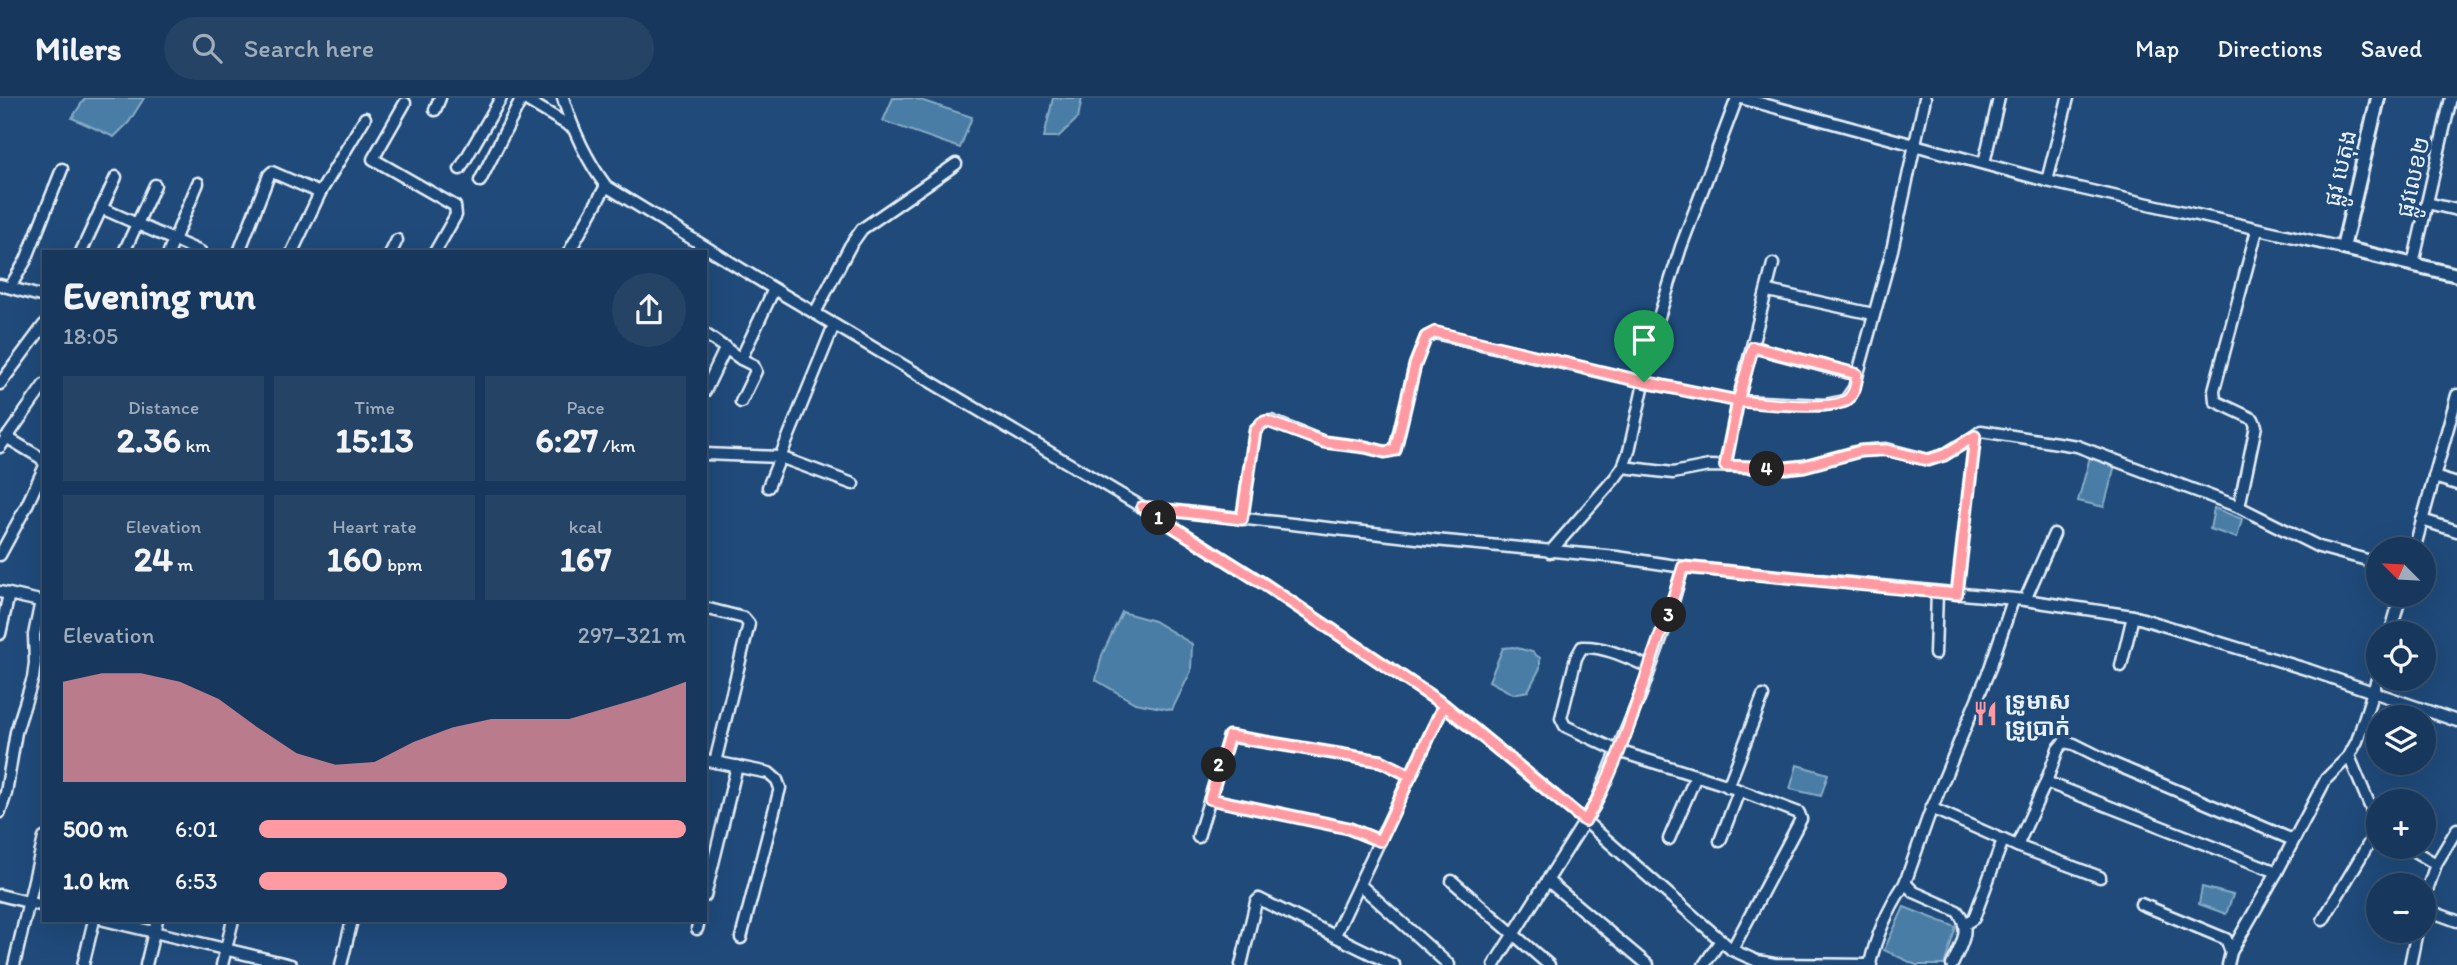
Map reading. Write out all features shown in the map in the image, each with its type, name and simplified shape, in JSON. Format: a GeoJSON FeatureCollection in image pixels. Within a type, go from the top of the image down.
{"type":"FeatureCollection","features":[{"type":"Feature","properties":{"kind":"street"},"geometry":{"type":"LineString","coordinates":[[435,110],[440,98]]}},
{"type":"Feature","properties":{"kind":"street"},"geometry":{"type":"LineString","coordinates":[[460,169],[501,98]]}},
{"type":"Feature","properties":{"kind":"street"},"geometry":{"type":"LineString","coordinates":[[480,181],[522,98],[573,128]]}},
{"type":"Feature","properties":{"kind":"street"},"geometry":{"type":"LineString","coordinates":[[563,98],[573,128],[591,166],[606,186],[834,325],[1142,507],[1264,584],[1444,705],[1585,821],[1732,950],[1757,961],[1774,964],[1870,965],[1874,948],[1895,899],[1905,883],[1931,808],[1990,668],[2013,600]]}},
{"type":"Feature","properties":{"kind":"street"},"geometry":{"type":"LineString","coordinates":[[1550,552],[1623,467],[1629,451],[1658,320],[1681,247],[1739,98],[2047,181],[2457,275]]}},
{"type":"Feature","properties":{"kind":"street"},"geometry":{"type":"LineString","coordinates":[[1242,519],[1255,431],[1262,423],[1271,421],[1324,442],[1385,452],[1395,450],[1415,365],[1426,337],[1435,332],[1644,382],[1738,401],[1824,405],[1849,399],[1892,250],[1926,98]]}},
{"type":"Feature","properties":{"kind":"street"},"geometry":{"type":"LineString","coordinates":[[1984,163],[1999,98]]}},
{"type":"Feature","properties":{"kind":"street"},"geometry":{"type":"LineString","coordinates":[[2047,181],[2068,98]]}},
{"type":"Feature","properties":{"kind":"street","name":"ផ្លូវ បេតុង"},"geometry":{"type":"LineString","coordinates":[[2343,248],[2378,98]]}},
{"type":"Feature","properties":{"kind":"street","name":"ផ្លូវលេខ២"},"geometry":{"type":"LineString","coordinates":[[2413,264],[2451,98]]}},
{"type":"Feature","properties":{"kind":"street"},"geometry":{"type":"LineString","coordinates":[[405,103],[373,159],[455,206],[456,215],[436,250]]}},
{"type":"Feature","properties":{"kind":"street"},"geometry":{"type":"LineString","coordinates":[[293,250],[320,193],[365,118]]}},
{"type":"Feature","properties":{"kind":"street"},"geometry":{"type":"LineString","coordinates":[[815,313],[850,246],[862,229],[956,164]]}},
{"type":"Feature","properties":{"kind":"street"},"geometry":{"type":"LineString","coordinates":[[42,296],[5,286],[26,260],[62,169]]}},
{"type":"Feature","properties":{"kind":"street"},"geometry":{"type":"LineString","coordinates":[[240,250],[272,172],[320,193]]}},
{"type":"Feature","properties":{"kind":"street"},"geometry":{"type":"LineString","coordinates":[[82,250],[116,177]]}},
{"type":"Feature","properties":{"kind":"street"},"geometry":{"type":"LineString","coordinates":[[170,250],[198,183]]}},
{"type":"Feature","properties":{"kind":"street"},"geometry":{"type":"LineString","coordinates":[[126,250],[155,184]]}},
{"type":"Feature","properties":{"kind":"street"},"geometry":{"type":"LineString","coordinates":[[570,250],[606,186]]}},
{"type":"Feature","properties":{"kind":"street"},"geometry":{"type":"LineString","coordinates":[[2427,203],[2457,210]]}},
{"type":"Feature","properties":{"kind":"street"},"geometry":{"type":"LineString","coordinates":[[101,208],[196,250]]}},
{"type":"Feature","properties":{"kind":"street"},"geometry":{"type":"LineString","coordinates":[[2239,507],[2256,426],[2253,419],[2215,401],[2214,390],[2257,230]]}},
{"type":"Feature","properties":{"kind":"street"},"geometry":{"type":"LineString","coordinates":[[392,250],[397,240]]}},
{"type":"Feature","properties":{"kind":"street"},"geometry":{"type":"LineString","coordinates":[[707,259],[717,253]]}},
{"type":"Feature","properties":{"kind":"street"},"geometry":{"type":"LineString","coordinates":[[1725,466],[1738,401],[1773,264]]}},
{"type":"Feature","properties":{"kind":"street"},"geometry":{"type":"LineString","coordinates":[[741,359],[774,289]]}},
{"type":"Feature","properties":{"kind":"street"},"geometry":{"type":"LineString","coordinates":[[1768,291],[1873,314]]}},
{"type":"Feature","properties":{"kind":"street"},"geometry":{"type":"LineString","coordinates":[[768,487],[834,325]]}},
{"type":"Feature","properties":{"kind":"street"},"geometry":{"type":"LineString","coordinates":[[0,384],[42,328]]}},
{"type":"Feature","properties":{"kind":"street"},"geometry":{"type":"LineString","coordinates":[[707,335],[753,365],[756,371],[741,402]]}},
{"type":"Feature","properties":{"kind":"street"},"geometry":{"type":"LineString","coordinates":[[707,387],[726,347]]}},
{"type":"Feature","properties":{"kind":"street"},"geometry":{"type":"LineString","coordinates":[[1753,347],[1857,374]]}},
{"type":"Feature","properties":{"kind":"street"},"geometry":{"type":"LineString","coordinates":[[0,447],[42,388]]}},
{"type":"Feature","properties":{"kind":"street"},"geometry":{"type":"LineString","coordinates":[[2417,537],[2457,395]]}},
{"type":"Feature","properties":{"kind":"street"},"geometry":{"type":"LineString","coordinates":[[1623,467],[1673,473],[1709,466],[1762,469],[1795,467],[1860,451],[1886,450],[1928,460],[1944,455],[1981,431],[2077,446],[2239,507],[2319,547],[2366,560]]}},
{"type":"Feature","properties":{"kind":"street"},"geometry":{"type":"LineString","coordinates":[[1957,594],[1975,436]]}},
{"type":"Feature","properties":{"kind":"street"},"geometry":{"type":"LineString","coordinates":[[6,437],[42,459]]}},
{"type":"Feature","properties":{"kind":"street"},"geometry":{"type":"LineString","coordinates":[[707,454],[780,457],[853,484]]}},
{"type":"Feature","properties":{"kind":"street"},"geometry":{"type":"LineString","coordinates":[[0,555],[42,472]]}},
{"type":"Feature","properties":{"kind":"street"},"geometry":{"type":"LineString","coordinates":[[2434,477],[2457,484]]}},
{"type":"Feature","properties":{"kind":"street"},"geometry":{"type":"LineString","coordinates":[[1142,507],[1550,552],[1617,556],[1683,567],[2025,600],[2133,616],[2309,670],[2457,721]]}},
{"type":"Feature","properties":{"kind":"street"},"geometry":{"type":"LineString","coordinates":[[2422,520],[2457,531]]}},
{"type":"Feature","properties":{"kind":"street"},"geometry":{"type":"LineString","coordinates":[[2025,600],[2054,534]]}},
{"type":"Feature","properties":{"kind":"street"},"geometry":{"type":"LineString","coordinates":[[1494,965],[1595,805],[1668,619],[1683,567]]}},
{"type":"Feature","properties":{"kind":"street"},"geometry":{"type":"LineString","coordinates":[[1935,654],[1937,592]]}},
{"type":"Feature","properties":{"kind":"street"},"geometry":{"type":"LineString","coordinates":[[0,634],[5,593],[42,601],[34,635],[33,678],[16,732],[6,793],[0,812]]}},
{"type":"Feature","properties":{"kind":"street"},"geometry":{"type":"LineString","coordinates":[[707,605],[744,618],[749,624],[710,761],[769,773],[777,780],[780,788],[741,938]]}},
{"type":"Feature","properties":{"kind":"street"},"geometry":{"type":"LineString","coordinates":[[2121,666],[2133,616]]}},
{"type":"Feature","properties":{"kind":"street"},"geometry":{"type":"LineString","coordinates":[[1649,667],[1592,646],[1582,647],[1576,658],[1561,718],[1565,726],[1618,751],[1799,813],[1801,819],[1732,950]]}},
{"type":"Feature","properties":{"kind":"street"},"geometry":{"type":"LineString","coordinates":[[2228,965],[2231,952],[2326,779],[2349,756],[2357,741],[2374,691]]}},
{"type":"Feature","properties":{"kind":"street"},"geometry":{"type":"LineString","coordinates":[[1728,787],[1763,696]]}},
{"type":"Feature","properties":{"kind":"street"},"geometry":{"type":"LineString","coordinates":[[1335,935],[1444,705]]}},
{"type":"Feature","properties":{"kind":"street"},"geometry":{"type":"LineString","coordinates":[[1198,837],[1229,736],[1381,761],[1411,776]]}},
{"type":"Feature","properties":{"kind":"street"},"geometry":{"type":"LineString","coordinates":[[2017,846],[2058,748],[2064,742],[2293,839]]}},
{"type":"Feature","properties":{"kind":"street"},"geometry":{"type":"LineString","coordinates":[[2349,756],[2366,797]]}},
{"type":"Feature","properties":{"kind":"street"},"geometry":{"type":"LineString","coordinates":[[707,888],[737,766]]}},
{"type":"Feature","properties":{"kind":"street"},"geometry":{"type":"LineString","coordinates":[[1669,839],[1696,776]]}},
{"type":"Feature","properties":{"kind":"street"},"geometry":{"type":"LineString","coordinates":[[2046,782],[2277,872]]}},
{"type":"Feature","properties":{"kind":"street"},"geometry":{"type":"LineString","coordinates":[[1720,841],[1739,791]]}},
{"type":"Feature","properties":{"kind":"street"},"geometry":{"type":"LineString","coordinates":[[1210,799],[1348,828],[1380,841]]}},
{"type":"Feature","properties":{"kind":"street"},"geometry":{"type":"LineString","coordinates":[[1931,808],[2017,846],[2100,877]]}},
{"type":"Feature","properties":{"kind":"street"},"geometry":{"type":"LineString","coordinates":[[2433,873],[2457,829]]}},
{"type":"Feature","properties":{"kind":"street"},"geometry":{"type":"LineString","coordinates":[[1965,924],[1975,918],[2003,840]]}},
{"type":"Feature","properties":{"kind":"street"},"geometry":{"type":"LineString","coordinates":[[14,965],[42,847]]}},
{"type":"Feature","properties":{"kind":"street"},"geometry":{"type":"LineString","coordinates":[[2323,920],[2366,847]]}},
{"type":"Feature","properties":{"kind":"street"},"geometry":{"type":"LineString","coordinates":[[2427,859],[2436,864]]}},
{"type":"Feature","properties":{"kind":"street"},"geometry":{"type":"LineString","coordinates":[[1452,881],[1549,965]]}},
{"type":"Feature","properties":{"kind":"street"},"geometry":{"type":"LineString","coordinates":[[1548,881],[1647,965]]}},
{"type":"Feature","properties":{"kind":"street"},"geometry":{"type":"LineString","coordinates":[[1905,883],[1914,892],[1957,911],[1965,924],[1962,942],[1952,965]]}},
{"type":"Feature","properties":{"kind":"street"},"geometry":{"type":"LineString","coordinates":[[1359,884],[1449,965]]}},
{"type":"Feature","properties":{"kind":"street"},"geometry":{"type":"LineString","coordinates":[[0,895],[42,905]]}},
{"type":"Feature","properties":{"kind":"street"},"geometry":{"type":"LineString","coordinates":[[1241,965],[1257,899],[1335,935],[1376,960],[1394,965]]}},
{"type":"Feature","properties":{"kind":"street"},"geometry":{"type":"LineString","coordinates":[[2141,904],[2226,939],[2231,952]]}},
{"type":"Feature","properties":{"kind":"street"},"geometry":{"type":"LineString","coordinates":[[2436,913],[2457,921]]}},
{"type":"Feature","properties":{"kind":"street"},"geometry":{"type":"LineString","coordinates":[[83,965],[93,922]]}},
{"type":"Feature","properties":{"kind":"street"},"geometry":{"type":"LineString","coordinates":[[112,922],[291,965]]}},
{"type":"Feature","properties":{"kind":"street"},"geometry":{"type":"LineString","coordinates":[[146,965],[156,922]]}},
{"type":"Feature","properties":{"kind":"street"},"geometry":{"type":"LineString","coordinates":[[222,965],[233,922]]}},
{"type":"Feature","properties":{"kind":"street"},"geometry":{"type":"LineString","coordinates":[[341,965],[352,922]]}},
{"type":"Feature","properties":{"kind":"street"},"geometry":{"type":"LineString","coordinates":[[1704,965],[1721,940]]}},
{"type":"Feature","properties":{"kind":"street"},"geometry":{"type":"LineString","coordinates":[[2410,965],[2415,943]]}},
{"type":"Feature","properties":{"kind":"water"},"geometry":{"type":"Polygon","coordinates":[[[85,98],[144,98],[129,122],[114,137],[72,118],[85,98]]]}},
{"type":"Feature","properties":{"kind":"water"},"geometry":{"type":"Polygon","coordinates":[[[893,98],[914,98],[972,117],[960,148],[883,121],[893,98]]]}},
{"type":"Feature","properties":{"kind":"water"},"geometry":{"type":"Polygon","coordinates":[[[1053,98],[1082,98],[1078,118],[1058,137],[1044,137],[1053,98]]]}},
{"type":"Feature","properties":{"kind":"water"},"geometry":{"type":"Polygon","coordinates":[[[2090,457],[2115,465],[2104,507],[2078,501],[2090,457]]]}},
{"type":"Feature","properties":{"kind":"water"},"geometry":{"type":"Polygon","coordinates":[[[2214,508],[2242,519],[2237,538],[2210,529],[2214,508]]]}},
{"type":"Feature","properties":{"kind":"water"},"geometry":{"type":"Polygon","coordinates":[[[1122,612],[1154,621],[1192,644],[1191,671],[1172,710],[1135,703],[1096,680],[1102,655],[1122,612]]]}},
{"type":"Feature","properties":{"kind":"water"},"geometry":{"type":"Polygon","coordinates":[[[1513,647],[1532,652],[1540,658],[1540,668],[1528,691],[1513,694],[1489,681],[1503,648],[1513,647]]]}},
{"type":"Feature","properties":{"kind":"water"},"geometry":{"type":"Polygon","coordinates":[[[1797,765],[1828,774],[1821,796],[1790,789],[1797,765]]]}},
{"type":"Feature","properties":{"kind":"water"},"geometry":{"type":"Polygon","coordinates":[[[2202,887],[2233,895],[2226,914],[2199,904],[2202,887]]]}},
{"type":"Feature","properties":{"kind":"water"},"geometry":{"type":"Polygon","coordinates":[[[1904,907],[1956,927],[1944,965],[1916,965],[1884,950],[1904,907]]]}},
{"type":"Feature","properties":{"kind":"place","name":"ទ្រូមាស ទ្រូប្រាក់"},"geometry":{"type":"Point","coordinates":[1985,714]}},
{"type":"Feature","properties":{"kind":"route"},"geometry":{"type":"LineString","coordinates":[[1644,382],[1435,332],[1426,337],[1415,365],[1395,450],[1385,452],[1324,442],[1266,421],[1255,431],[1242,519],[1142,507],[1264,584],[1444,705],[1411,776],[1380,841],[1348,828],[1210,799],[1229,736],[1381,761],[1411,776],[1444,705],[1585,821],[1595,805],[1641,694],[1683,567],[1957,594],[1975,436],[1944,455],[1928,460],[1886,450],[1843,454],[1804,466],[1786,468],[1725,466],[1738,401],[1761,404],[1839,403],[1849,399],[1857,374],[1753,347],[1738,401],[1644,382]]}}]}
